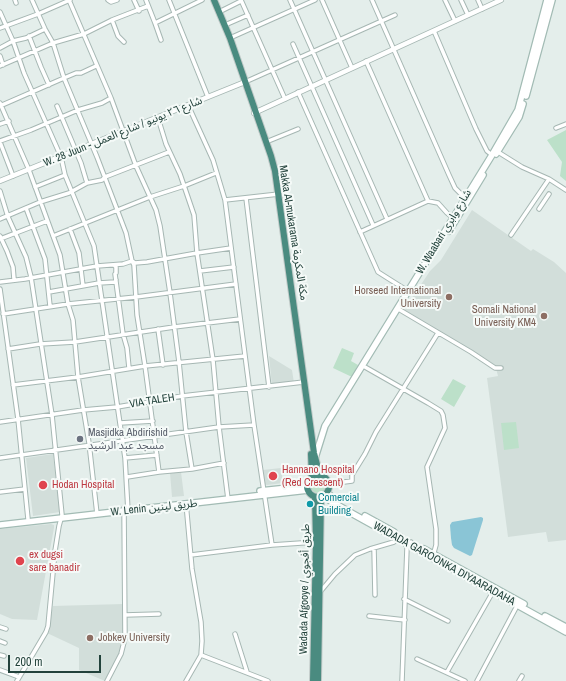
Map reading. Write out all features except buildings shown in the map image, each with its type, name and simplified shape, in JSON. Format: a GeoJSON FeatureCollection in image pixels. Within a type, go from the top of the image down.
{"type":"FeatureCollection","features":[{"type":"Feature","properties":{"kind":"highway","name":"Makka Al-mukarama مكة المكرمة"},"geometry":{"type":"LineString","coordinates":[[211,0],[244,83],[275,171],[303,382],[315,460],[320,474]]}},
{"type":"Feature","properties":{"kind":"highway","name":"Makka Al-mukarama مكة المكرمة"},"geometry":{"type":"LineString","coordinates":[[214,0],[230,38],[244,83]]}},
{"type":"Feature","properties":{"kind":"highway","name":"Makka Al-mukarama مكة المكرمة"},"geometry":{"type":"LineString","coordinates":[[255,113],[277,194]]}},
{"type":"Feature","properties":{"kind":"highway","name":"Makka Al-mukarama مكة المكرمة"},"geometry":{"type":"LineString","coordinates":[[303,382],[312,477]]}},
{"type":"Feature","properties":{"kind":"highway"},"geometry":{"type":"LineString","coordinates":[[318,681],[322,495],[328,484],[326,479],[320,474],[312,477],[308,488],[312,495],[322,495]]}},
{"type":"Feature","properties":{"kind":"highway","name":"Wadada Afgooye / طريق أفجوي"},"geometry":{"type":"LineString","coordinates":[[313,681],[316,542],[322,495]]}},
{"type":"Feature","properties":{"kind":"main road","name":"W. Waabari شارع وابري"},"geometry":{"type":"LineString","coordinates":[[312,477],[319,442],[324,426],[516,114],[521,102],[547,0]]}},
{"type":"Feature","properties":{"kind":"main road","name":"W. Waabari شارع وابري"},"geometry":{"type":"LineString","coordinates":[[320,474],[320,450],[328,428],[498,152],[521,112],[552,0]]}},
{"type":"Feature","properties":{"kind":"main road"},"geometry":{"type":"LineString","coordinates":[[0,521],[186,503],[263,492],[308,488]]}},
{"type":"Feature","properties":{"kind":"main road","name":"WADADA GAROONKA DIYAARADAHA"},"geometry":{"type":"LineString","coordinates":[[322,495],[332,502],[400,537],[566,630]]}},
{"type":"Feature","properties":{"kind":"main road"},"geometry":{"type":"LineString","coordinates":[[0,525],[62,516]]}},
{"type":"Feature","properties":{"kind":"street"},"geometry":{"type":"LineString","coordinates":[[32,0],[53,43],[64,78],[92,144],[126,232],[134,265],[139,332],[146,366],[154,437],[160,472]]}},
{"type":"Feature","properties":{"kind":"street"},"geometry":{"type":"LineString","coordinates":[[0,28],[70,0],[96,66],[111,98],[136,166],[156,210],[160,226],[170,293],[186,432],[192,469]]}},
{"type":"Feature","properties":{"kind":"street"},"geometry":{"type":"LineString","coordinates":[[108,0],[111,2],[117,0]]}},
{"type":"Feature","properties":{"kind":"street"},"geometry":{"type":"LineString","coordinates":[[134,0],[139,11]]}},
{"type":"Feature","properties":{"kind":"street"},"geometry":{"type":"LineString","coordinates":[[146,0],[156,23],[161,40]]}},
{"type":"Feature","properties":{"kind":"street"},"geometry":{"type":"LineString","coordinates":[[169,0],[208,97]]}},
{"type":"Feature","properties":{"kind":"street"},"geometry":{"type":"LineString","coordinates":[[156,23],[202,0]]}},
{"type":"Feature","properties":{"kind":"street"},"geometry":{"type":"LineString","coordinates":[[290,0],[387,219]]}},
{"type":"Feature","properties":{"kind":"street"},"geometry":{"type":"LineString","coordinates":[[230,38],[315,0]]}},
{"type":"Feature","properties":{"kind":"street"},"geometry":{"type":"LineString","coordinates":[[322,0],[352,68]]}},
{"type":"Feature","properties":{"kind":"street"},"geometry":{"type":"LineString","coordinates":[[372,0],[455,188],[465,198]]}},
{"type":"Feature","properties":{"kind":"street"},"geometry":{"type":"LineString","coordinates":[[445,0],[455,21]]}},
{"type":"Feature","properties":{"kind":"street"},"geometry":{"type":"LineString","coordinates":[[461,0],[468,15]]}},
{"type":"Feature","properties":{"kind":"street"},"geometry":{"type":"LineString","coordinates":[[478,0],[482,9]]}},
{"type":"Feature","properties":{"kind":"street"},"geometry":{"type":"LineString","coordinates":[[255,113],[501,0]]}},
{"type":"Feature","properties":{"kind":"street"},"geometry":{"type":"LineString","coordinates":[[219,12],[241,1],[285,99]]}},
{"type":"Feature","properties":{"kind":"street"},"geometry":{"type":"LineString","coordinates":[[0,56],[2,66],[53,43],[84,34],[112,20],[139,11],[148,6]]}},
{"type":"Feature","properties":{"kind":"street"},"geometry":{"type":"LineString","coordinates":[[0,12],[13,41],[18,58],[61,157],[65,175],[94,246],[127,477],[125,643],[108,681]]}},
{"type":"Feature","properties":{"kind":"street"},"geometry":{"type":"LineString","coordinates":[[225,25],[248,15]]}},
{"type":"Feature","properties":{"kind":"street"},"geometry":{"type":"LineString","coordinates":[[244,83],[395,15]]}},
{"type":"Feature","properties":{"kind":"street"},"geometry":{"type":"LineString","coordinates":[[112,20],[118,36],[124,42]]}},
{"type":"Feature","properties":{"kind":"street"},"geometry":{"type":"LineString","coordinates":[[0,48],[13,41],[45,29]]}},
{"type":"Feature","properties":{"kind":"street"},"geometry":{"type":"LineString","coordinates":[[434,31],[476,130],[487,151],[492,155]]}},
{"type":"Feature","properties":{"kind":"street"},"geometry":{"type":"LineString","coordinates":[[29,36],[49,85]]}},
{"type":"Feature","properties":{"kind":"street"},"geometry":{"type":"LineString","coordinates":[[293,44],[373,226]]}},
{"type":"Feature","properties":{"kind":"street"},"geometry":{"type":"LineString","coordinates":[[366,61],[428,201]]}},
{"type":"Feature","properties":{"kind":"street"},"geometry":{"type":"LineString","coordinates":[[96,66],[0,105],[9,121],[29,170],[60,255],[64,273],[65,289],[73,320],[78,377],[84,410],[97,512]]}},
{"type":"Feature","properties":{"kind":"street","name":"W. 28 Juun - شارع ٢٦ يونيو / شارع العمل"},"geometry":{"type":"LineString","coordinates":[[0,181],[244,83]]}},
{"type":"Feature","properties":{"kind":"street"},"geometry":{"type":"LineString","coordinates":[[298,92],[378,272],[408,291]]}},
{"type":"Feature","properties":{"kind":"street"},"geometry":{"type":"LineString","coordinates":[[13,176],[0,142],[111,98]]}},
{"type":"Feature","properties":{"kind":"street"},"geometry":{"type":"LineString","coordinates":[[57,106],[81,163],[87,183]]}},
{"type":"Feature","properties":{"kind":"street"},"geometry":{"type":"LineString","coordinates":[[188,106],[213,160],[225,200],[263,492],[272,544]]}},
{"type":"Feature","properties":{"kind":"street"},"geometry":{"type":"LineString","coordinates":[[158,118],[169,152],[184,186],[194,215],[197,253],[214,360],[219,427],[228,497]]}},
{"type":"Feature","properties":{"kind":"street"},"geometry":{"type":"LineString","coordinates":[[0,124],[9,121]]}},
{"type":"Feature","properties":{"kind":"street"},"geometry":{"type":"LineString","coordinates":[[556,128],[566,124]]}},
{"type":"Feature","properties":{"kind":"street"},"geometry":{"type":"LineString","coordinates":[[266,142],[298,129]]}},
{"type":"Feature","properties":{"kind":"street"},"geometry":{"type":"LineString","coordinates":[[0,220],[40,202],[72,192],[87,183],[102,180],[105,177],[169,152]]}},
{"type":"Feature","properties":{"kind":"street"},"geometry":{"type":"LineString","coordinates":[[498,152],[522,167],[549,179],[566,190]]}},
{"type":"Feature","properties":{"kind":"street"},"geometry":{"type":"LineString","coordinates":[[53,236],[150,197],[184,186],[216,172]]}},
{"type":"Feature","properties":{"kind":"street"},"geometry":{"type":"LineString","coordinates":[[35,186],[65,175]]}},
{"type":"Feature","properties":{"kind":"street"},"geometry":{"type":"LineString","coordinates":[[511,235],[549,179]]}},
{"type":"Feature","properties":{"kind":"street"},"geometry":{"type":"LineString","coordinates":[[539,209],[550,195],[542,189]]}},
{"type":"Feature","properties":{"kind":"street"},"geometry":{"type":"LineString","coordinates":[[0,191],[8,217],[17,234],[26,257],[31,277],[52,415],[62,516],[55,551],[48,626],[46,632],[18,679],[0,670]]}},
{"type":"Feature","properties":{"kind":"street"},"geometry":{"type":"LineString","coordinates":[[225,200],[277,194]]}},
{"type":"Feature","properties":{"kind":"street"},"geometry":{"type":"LineString","coordinates":[[246,198],[269,386]]}},
{"type":"Feature","properties":{"kind":"street"},"geometry":{"type":"LineString","coordinates":[[360,232],[428,201],[438,203],[453,218]]}},
{"type":"Feature","properties":{"kind":"street"},"geometry":{"type":"LineString","coordinates":[[26,208],[34,226],[45,259],[50,306]]}},
{"type":"Feature","properties":{"kind":"street"},"geometry":{"type":"LineString","coordinates":[[14,279],[13,267],[0,238],[17,234],[47,221]]}},
{"type":"Feature","properties":{"kind":"street"},"geometry":{"type":"LineString","coordinates":[[70,229],[79,253],[83,286]]}},
{"type":"Feature","properties":{"kind":"street"},"geometry":{"type":"LineString","coordinates":[[0,282],[47,274],[64,273],[97,266],[114,265],[132,261],[134,263],[138,263],[231,248]]}},
{"type":"Feature","properties":{"kind":"street"},"geometry":{"type":"LineString","coordinates":[[114,265],[114,267],[116,267],[116,280],[129,368]]}},
{"type":"Feature","properties":{"kind":"street"},"geometry":{"type":"LineString","coordinates":[[200,270],[234,267]]}},
{"type":"Feature","properties":{"kind":"street"},"geometry":{"type":"LineString","coordinates":[[49,292],[99,283],[115,282],[116,280]]}},
{"type":"Feature","properties":{"kind":"street"},"geometry":{"type":"LineString","coordinates":[[3,314],[50,306],[236,284]]}},
{"type":"Feature","properties":{"kind":"street"},"geometry":{"type":"LineString","coordinates":[[0,289],[0,300],[18,419],[28,519]]}},
{"type":"Feature","properties":{"kind":"street"},"geometry":{"type":"LineString","coordinates":[[400,310],[495,368],[501,368]]}},
{"type":"Feature","properties":{"kind":"street"},"geometry":{"type":"LineString","coordinates":[[8,349],[40,344],[75,342],[158,329],[240,319]]}},
{"type":"Feature","properties":{"kind":"street"},"geometry":{"type":"LineString","coordinates":[[158,329],[163,365]]}},
{"type":"Feature","properties":{"kind":"street"},"geometry":{"type":"LineString","coordinates":[[328,484],[352,481],[352,475],[403,388],[438,333]]}},
{"type":"Feature","properties":{"kind":"street"},"geometry":{"type":"LineString","coordinates":[[13,385],[78,377],[129,368],[245,356]]}},
{"type":"Feature","properties":{"kind":"street"},"geometry":{"type":"LineString","coordinates":[[365,367],[441,411],[445,420],[445,428],[427,467],[436,529],[434,556]]}},
{"type":"Feature","properties":{"kind":"street","name":"VIA TALEH"},"geometry":{"type":"LineString","coordinates":[[0,422],[84,410],[117,407],[182,396],[303,382]]}},
{"type":"Feature","properties":{"kind":"street"},"geometry":{"type":"LineString","coordinates":[[120,424],[153,421]]}},
{"type":"Feature","properties":{"kind":"street"},"geometry":{"type":"LineString","coordinates":[[0,458],[219,427],[254,425]]}},
{"type":"Feature","properties":{"kind":"street"},"geometry":{"type":"LineString","coordinates":[[125,458],[157,455]]}},
{"type":"Feature","properties":{"kind":"street"},"geometry":{"type":"LineString","coordinates":[[127,477],[192,469],[224,463]]}},
{"type":"Feature","properties":{"kind":"street"},"geometry":{"type":"LineString","coordinates":[[0,492],[26,489]]}},
{"type":"Feature","properties":{"kind":"street"},"geometry":{"type":"LineString","coordinates":[[186,503],[202,641],[201,655],[186,681]]}},
{"type":"Feature","properties":{"kind":"street"},"geometry":{"type":"LineString","coordinates":[[319,592],[355,555],[394,542],[400,537]]}},
{"type":"Feature","properties":{"kind":"street"},"geometry":{"type":"LineString","coordinates":[[191,555],[272,544],[316,542]]}},
{"type":"Feature","properties":{"kind":"street"},"geometry":{"type":"LineString","coordinates":[[402,681],[405,620],[404,599],[407,548],[410,543]]}},
{"type":"Feature","properties":{"kind":"street"},"geometry":{"type":"LineString","coordinates":[[374,548],[375,595]]}},
{"type":"Feature","properties":{"kind":"street"},"geometry":{"type":"LineString","coordinates":[[447,672],[494,589]]}},
{"type":"Feature","properties":{"kind":"street"},"geometry":{"type":"LineString","coordinates":[[404,599],[448,621]]}},
{"type":"Feature","properties":{"kind":"street"},"geometry":{"type":"LineString","coordinates":[[484,681],[478,679],[519,603]]}},
{"type":"Feature","properties":{"kind":"street"},"geometry":{"type":"LineString","coordinates":[[125,615],[159,614]]}},
{"type":"Feature","properties":{"kind":"street"},"geometry":{"type":"LineString","coordinates":[[369,616],[405,620]]}},
{"type":"Feature","properties":{"kind":"street"},"geometry":{"type":"LineString","coordinates":[[0,627],[6,629]]}},
{"type":"Feature","properties":{"kind":"street"},"geometry":{"type":"LineString","coordinates":[[235,634],[247,672]]}},
{"type":"Feature","properties":{"kind":"street"},"geometry":{"type":"LineString","coordinates":[[0,641],[5,643]]}},
{"type":"Feature","properties":{"kind":"street"},"geometry":{"type":"LineString","coordinates":[[201,655],[268,681]]}},
{"type":"Feature","properties":{"kind":"street"},"geometry":{"type":"LineString","coordinates":[[417,659],[465,681]]}},
{"type":"Feature","properties":{"kind":"street"},"geometry":{"type":"LineString","coordinates":[[519,681],[522,676]]}},
{"type":"Feature","properties":{"kind":"shaded area"},"geometry":{"type":"Polygon","coordinates":[[[472,210],[531,251],[533,249],[554,262],[566,273],[566,540],[548,542],[546,532],[508,537],[487,378],[498,376],[495,365],[404,310],[430,271],[441,260],[472,210]]]}},
{"type":"Feature","properties":{"kind":"shaded area"},"geometry":{"type":"Polygon","coordinates":[[[269,356],[292,370],[294,383],[272,386],[269,356]]]}},
{"type":"Feature","properties":{"kind":"shaded area","name":"Hodan Hospital"},"geometry":{"type":"Polygon","coordinates":[[[53,454],[60,512],[33,516],[26,458],[53,454]]]}},
{"type":"Feature","properties":{"kind":"shaded area","name":"Hannano Hospital (Red Crescent)"},"geometry":{"type":"Polygon","coordinates":[[[281,468],[283,483],[264,484],[263,470],[281,468]]]}},
{"type":"Feature","properties":{"kind":"shaded area"},"geometry":{"type":"Polygon","coordinates":[[[181,472],[184,496],[172,497],[170,473],[181,472]]]}},
{"type":"Feature","properties":{"kind":"shaded area"},"geometry":{"type":"Polygon","coordinates":[[[51,524],[54,525],[54,528],[37,620],[12,619],[0,614],[0,529],[51,524]]]}},
{"type":"Feature","properties":{"kind":"shaded area","name":"Jobkey University"},"geometry":{"type":"Polygon","coordinates":[[[123,604],[123,643],[105,681],[79,670],[79,648],[47,633],[53,606],[123,604]]]}},
{"type":"Feature","properties":{"kind":"green space"},"geometry":{"type":"Polygon","coordinates":[[[566,130],[566,181],[560,176],[562,162],[547,140],[566,130]]]}},
{"type":"Feature","properties":{"kind":"green space"},"geometry":{"type":"Polygon","coordinates":[[[342,348],[354,353],[351,361],[358,365],[352,377],[333,368],[342,348]]]}},
{"type":"Feature","properties":{"kind":"green space"},"geometry":{"type":"Polygon","coordinates":[[[453,379],[466,386],[454,407],[441,399],[453,379]]]}},
{"type":"Feature","properties":{"kind":"green space"},"geometry":{"type":"Polygon","coordinates":[[[516,422],[519,448],[504,450],[501,423],[516,422]]]}},
{"type":"Feature","properties":{"kind":"green space"},"geometry":{"type":"Polygon","coordinates":[[[315,479],[321,479],[325,483],[325,489],[321,493],[315,493],[311,489],[311,483],[315,479]]]}},
{"type":"Feature","properties":{"kind":"water"},"geometry":{"type":"Polygon","coordinates":[[[481,517],[483,520],[472,555],[470,556],[454,548],[452,545],[450,525],[452,522],[481,517]]]}},
{"type":"Feature","properties":{"kind":"place","name":"Horseed International University"},"geometry":{"type":"Point","coordinates":[449,297]}},
{"type":"Feature","properties":{"kind":"place","name":"Somali National University KM4"},"geometry":{"type":"Point","coordinates":[544,316]}},
{"type":"Feature","properties":{"kind":"place","name":"Masjidka Abdirishid مسجد عبد الرشيد"},"geometry":{"type":"Point","coordinates":[80,439]}},
{"type":"Feature","properties":{"kind":"place","name":"Hannano Hospital (Red Crescent)"},"geometry":{"type":"Point","coordinates":[273,476]}},
{"type":"Feature","properties":{"kind":"place","name":"Hodan Hospital"},"geometry":{"type":"Point","coordinates":[43,485]}},
{"type":"Feature","properties":{"kind":"place","name":"Comercial Building"},"geometry":{"type":"Point","coordinates":[310,504]}},
{"type":"Feature","properties":{"kind":"place","name":"ex dugsi sare banadir"},"geometry":{"type":"Point","coordinates":[20,561]}},
{"type":"Feature","properties":{"kind":"place","name":"Jobkey University"},"geometry":{"type":"Point","coordinates":[90,638]}}]}
